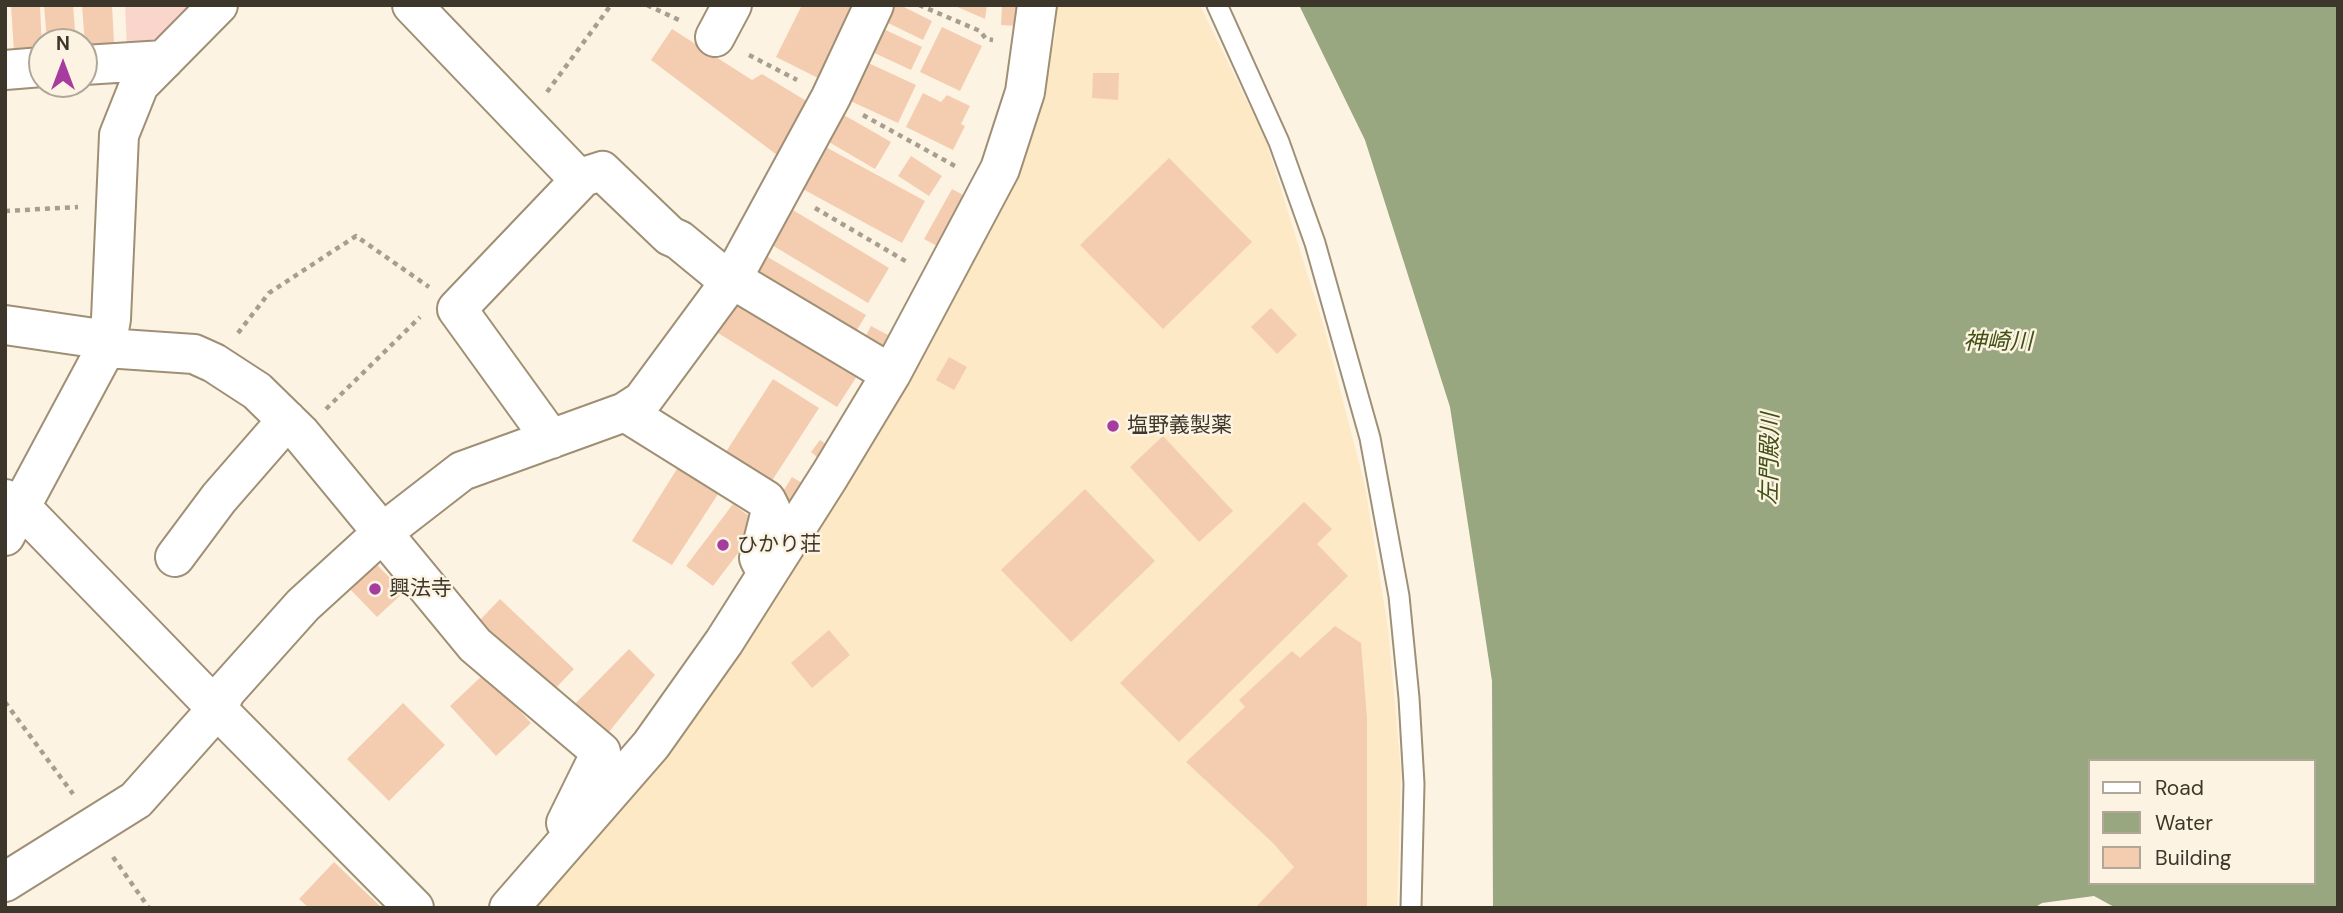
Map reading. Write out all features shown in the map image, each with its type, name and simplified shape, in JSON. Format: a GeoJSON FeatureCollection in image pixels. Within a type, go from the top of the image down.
{"type":"FeatureCollection","features":[{"type":"Feature","properties":{"kind":"street"},"geometry":{"type":"LineString","coordinates":[[218,5],[139,85],[119,135],[107,344],[10,514],[217,709],[414,908]]}},
{"type":"Feature","properties":{"kind":"street"},"geometry":{"type":"LineString","coordinates":[[412,5],[575,175],[583,177]]}},
{"type":"Feature","properties":{"kind":"street"},"geometry":{"type":"LineString","coordinates":[[5,882],[136,800],[217,709],[226,691],[303,605],[382,533],[462,471],[625,412],[642,401],[731,281],[831,97],[874,5]]}},
{"type":"Feature","properties":{"kind":"street"},"geometry":{"type":"LineString","coordinates":[[509,908],[651,745],[724,642],[891,374],[1000,169],[1025,92],[1037,5]]}},
{"type":"Feature","properties":{"kind":"street"},"geometry":{"type":"LineString","coordinates":[[98,64],[164,60]]}},
{"type":"Feature","properties":{"kind":"street"},"geometry":{"type":"LineString","coordinates":[[5,70],[28,68]]}},
{"type":"Feature","properties":{"kind":"street"},"geometry":{"type":"LineString","coordinates":[[551,439],[448,302],[583,177],[602,171],[670,236],[679,240],[731,281],[891,374]]}},
{"type":"Feature","properties":{"kind":"street"},"geometry":{"type":"LineString","coordinates":[[5,325],[107,344],[194,354],[214,363],[257,391],[294,427],[475,645],[601,752],[556,844],[554,857]]}},
{"type":"Feature","properties":{"kind":"street"},"geometry":{"type":"LineString","coordinates":[[625,412],[766,500],[771,510],[759,558],[767,574]]}},
{"type":"Feature","properties":{"kind":"street"},"geometry":{"type":"LineString","coordinates":[[175,558],[219,498],[294,427]]}},
{"type":"Feature","properties":{"kind":"street"},"geometry":{"type":"LineString","coordinates":[[598,750],[651,745]]}},
{"type":"Feature","properties":{"kind":"lane"},"geometry":{"type":"LineString","coordinates":[[1217,5],[1279,142],[1315,243],[1370,438],[1399,596],[1409,698],[1414,784],[1411,908]]}},
{"type":"Feature","properties":{"kind":"path"},"geometry":{"type":"LineString","coordinates":[[525,123],[611,5]]}},
{"type":"Feature","properties":{"kind":"path"},"geometry":{"type":"LineString","coordinates":[[919,5],[980,31],[986,39],[1031,44]]}},
{"type":"Feature","properties":{"kind":"path"},"geometry":{"type":"LineString","coordinates":[[781,187],[911,264]]}},
{"type":"Feature","properties":{"kind":"path"},"geometry":{"type":"LineString","coordinates":[[5,211],[116,204]]}},
{"type":"Feature","properties":{"kind":"path"},"geometry":{"type":"LineString","coordinates":[[214,363],[269,293],[356,236],[448,302]]}},
{"type":"Feature","properties":{"kind":"path"},"geometry":{"type":"LineString","coordinates":[[294,427],[434,303],[448,302]]}},
{"type":"Feature","properties":{"kind":"shaded area"},"geometry":{"type":"Polygon","coordinates":[[[125,5],[194,5],[149,50],[127,50],[125,5]]]}},
{"type":"Feature","properties":{"kind":"shaded area","name":"塩野義製薬"},"geometry":{"type":"Polygon","coordinates":[[[1057,5],[1200,5],[1265,138],[1324,327],[1365,486],[1388,628],[1401,772],[1397,908],[530,908],[639,785],[1041,96],[1055,37],[1057,5]]]}},
{"type":"Feature","properties":{"kind":"water","name":"神崎川"},"geometry":{"type":"Polygon","coordinates":[[[1299,5],[2338,5],[2338,908],[2116,908],[2094,896],[2042,903],[2034,908],[1493,908],[1492,681],[1450,407],[1365,140],[1299,5]]]}},
{"type":"Feature","properties":{"kind":"building"},"geometry":{"type":"Polygon","coordinates":[[[11,5],[40,5],[41,28],[28,28],[28,51],[14,52],[11,5]]]}},
{"type":"Feature","properties":{"kind":"building"},"geometry":{"type":"Polygon","coordinates":[[[44,5],[73,5],[75,28],[46,28],[44,5]]]}},
{"type":"Feature","properties":{"kind":"building"},"geometry":{"type":"Polygon","coordinates":[[[82,5],[112,5],[114,43],[98,44],[98,28],[84,28],[82,5]]]}},
{"type":"Feature","properties":{"kind":"building"},"geometry":{"type":"Polygon","coordinates":[[[802,5],[857,5],[822,80],[776,57],[802,5]]]}},
{"type":"Feature","properties":{"kind":"building"},"geometry":{"type":"Polygon","coordinates":[[[887,5],[900,5],[932,21],[923,40],[880,19],[887,5]]]}},
{"type":"Feature","properties":{"kind":"building"},"geometry":{"type":"Polygon","coordinates":[[[953,5],[987,5],[985,19],[953,5]]]}},
{"type":"Feature","properties":{"kind":"building"},"geometry":{"type":"Polygon","coordinates":[[[1002,5],[1018,5],[1017,26],[1001,25],[1002,5]]]}},
{"type":"Feature","properties":{"kind":"building"},"geometry":{"type":"Polygon","coordinates":[[[877,26],[922,47],[911,70],[866,49],[877,26]]]}},
{"type":"Feature","properties":{"kind":"building"},"geometry":{"type":"Polygon","coordinates":[[[942,27],[982,46],[960,91],[920,72],[942,27]]]}},
{"type":"Feature","properties":{"kind":"building"},"geometry":{"type":"Polygon","coordinates":[[[672,29],[752,80],[762,74],[808,102],[781,158],[651,60],[672,29]]]}},
{"type":"Feature","properties":{"kind":"building"},"geometry":{"type":"Polygon","coordinates":[[[862,60],[916,85],[898,123],[844,98],[862,60]]]}},
{"type":"Feature","properties":{"kind":"building"},"geometry":{"type":"Polygon","coordinates":[[[1093,73],[1119,73],[1118,100],[1092,98],[1093,73]]]}},
{"type":"Feature","properties":{"kind":"building"},"geometry":{"type":"Polygon","coordinates":[[[923,93],[941,102],[947,95],[970,106],[961,124],[965,126],[953,150],[906,127],[923,93]]]}},
{"type":"Feature","properties":{"kind":"building"},"geometry":{"type":"Polygon","coordinates":[[[837,111],[891,142],[875,169],[822,138],[837,111]]]}},
{"type":"Feature","properties":{"kind":"building"},"geometry":{"type":"Polygon","coordinates":[[[822,145],[925,201],[902,243],[799,187],[822,145]]]}},
{"type":"Feature","properties":{"kind":"building"},"geometry":{"type":"Polygon","coordinates":[[[911,156],[942,176],[929,196],[898,176],[911,156]]]}},
{"type":"Feature","properties":{"kind":"building"},"geometry":{"type":"Polygon","coordinates":[[[1169,158],[1252,242],[1163,329],[1080,245],[1169,158]]]}},
{"type":"Feature","properties":{"kind":"building"},"geometry":{"type":"Polygon","coordinates":[[[952,189],[967,197],[939,247],[924,239],[952,189]]]}},
{"type":"Feature","properties":{"kind":"building"},"geometry":{"type":"Polygon","coordinates":[[[788,207],[889,268],[868,303],[767,242],[788,207]]]}},
{"type":"Feature","properties":{"kind":"building"},"geometry":{"type":"Polygon","coordinates":[[[761,253],[866,315],[849,343],[744,281],[761,253]]]}},
{"type":"Feature","properties":{"kind":"building"},"geometry":{"type":"Polygon","coordinates":[[[738,292],[861,370],[837,407],[710,328],[738,292]]]}},
{"type":"Feature","properties":{"kind":"building"},"geometry":{"type":"Polygon","coordinates":[[[1271,308],[1297,335],[1277,354],[1251,327],[1271,308]]]}},
{"type":"Feature","properties":{"kind":"building"},"geometry":{"type":"Polygon","coordinates":[[[871,326],[890,336],[879,357],[860,347],[871,326]]]}},
{"type":"Feature","properties":{"kind":"building"},"geometry":{"type":"Polygon","coordinates":[[[949,357],[967,367],[954,390],[936,380],[949,357]]]}},
{"type":"Feature","properties":{"kind":"building"},"geometry":{"type":"Polygon","coordinates":[[[773,379],[819,408],[768,487],[722,458],[773,379]]]}},
{"type":"Feature","properties":{"kind":"building"},"geometry":{"type":"Polygon","coordinates":[[[1163,436],[1233,511],[1199,542],[1130,467],[1163,436]]]}},
{"type":"Feature","properties":{"kind":"building"},"geometry":{"type":"Polygon","coordinates":[[[820,440],[828,445],[818,458],[811,452],[820,440]]]}},
{"type":"Feature","properties":{"kind":"building"},"geometry":{"type":"Polygon","coordinates":[[[680,464],[720,491],[672,565],[632,541],[680,464]]]}},
{"type":"Feature","properties":{"kind":"building"},"geometry":{"type":"Polygon","coordinates":[[[792,477],[802,483],[790,505],[779,498],[792,477]]]}},
{"type":"Feature","properties":{"kind":"building"},"geometry":{"type":"Polygon","coordinates":[[[1085,489],[1155,561],[1071,642],[1001,570],[1085,489]]]}},
{"type":"Feature","properties":{"kind":"building"},"geometry":{"type":"Polygon","coordinates":[[[1304,502],[1332,529],[1317,544],[1348,576],[1179,742],[1120,683],[1304,502]]]}},
{"type":"Feature","properties":{"kind":"building","name":"ひかり荘"},"geometry":{"type":"Polygon","coordinates":[[[733,504],[760,524],[713,586],[686,566],[733,504]]]}},
{"type":"Feature","properties":{"kind":"building","name":"興法寺"},"geometry":{"type":"Polygon","coordinates":[[[373,561],[404,592],[377,617],[347,586],[373,561]]]}},
{"type":"Feature","properties":{"kind":"building"},"geometry":{"type":"Polygon","coordinates":[[[500,599],[574,669],[552,692],[478,622],[500,599]]]}},
{"type":"Feature","properties":{"kind":"building"},"geometry":{"type":"Polygon","coordinates":[[[1335,626],[1361,643],[1367,718],[1367,908],[1255,908],[1294,867],[1273,843],[1186,762],[1245,707],[1239,700],[1292,651],[1300,658],[1335,626]]]}},
{"type":"Feature","properties":{"kind":"building"},"geometry":{"type":"Polygon","coordinates":[[[829,630],[850,655],[812,688],[791,663],[829,630]]]}},
{"type":"Feature","properties":{"kind":"building"},"geometry":{"type":"Polygon","coordinates":[[[629,649],[655,675],[604,738],[571,708],[629,649]]]}},
{"type":"Feature","properties":{"kind":"building"},"geometry":{"type":"Polygon","coordinates":[[[485,673],[531,723],[496,756],[450,706],[485,673]]]}},
{"type":"Feature","properties":{"kind":"building"},"geometry":{"type":"Polygon","coordinates":[[[403,703],[445,745],[389,801],[347,759],[403,703]]]}},
{"type":"Feature","properties":{"kind":"building"},"geometry":{"type":"Polygon","coordinates":[[[334,862],[382,908],[309,908],[299,899],[334,862]]]}},
{"type":"Feature","properties":{"kind":"place","name":"塩野義製薬"},"geometry":{"type":"Point","coordinates":[1113,426]}},
{"type":"Feature","properties":{"kind":"place","name":"ひかり荘"},"geometry":{"type":"Point","coordinates":[723,545]}},
{"type":"Feature","properties":{"kind":"place","name":"興法寺"},"geometry":{"type":"Point","coordinates":[375,589]}},
{"type":"Feature","properties":{"kind":"water label","name":"左門殿川"},"geometry":{"type":"Point","coordinates":[1771,459]}}]}
